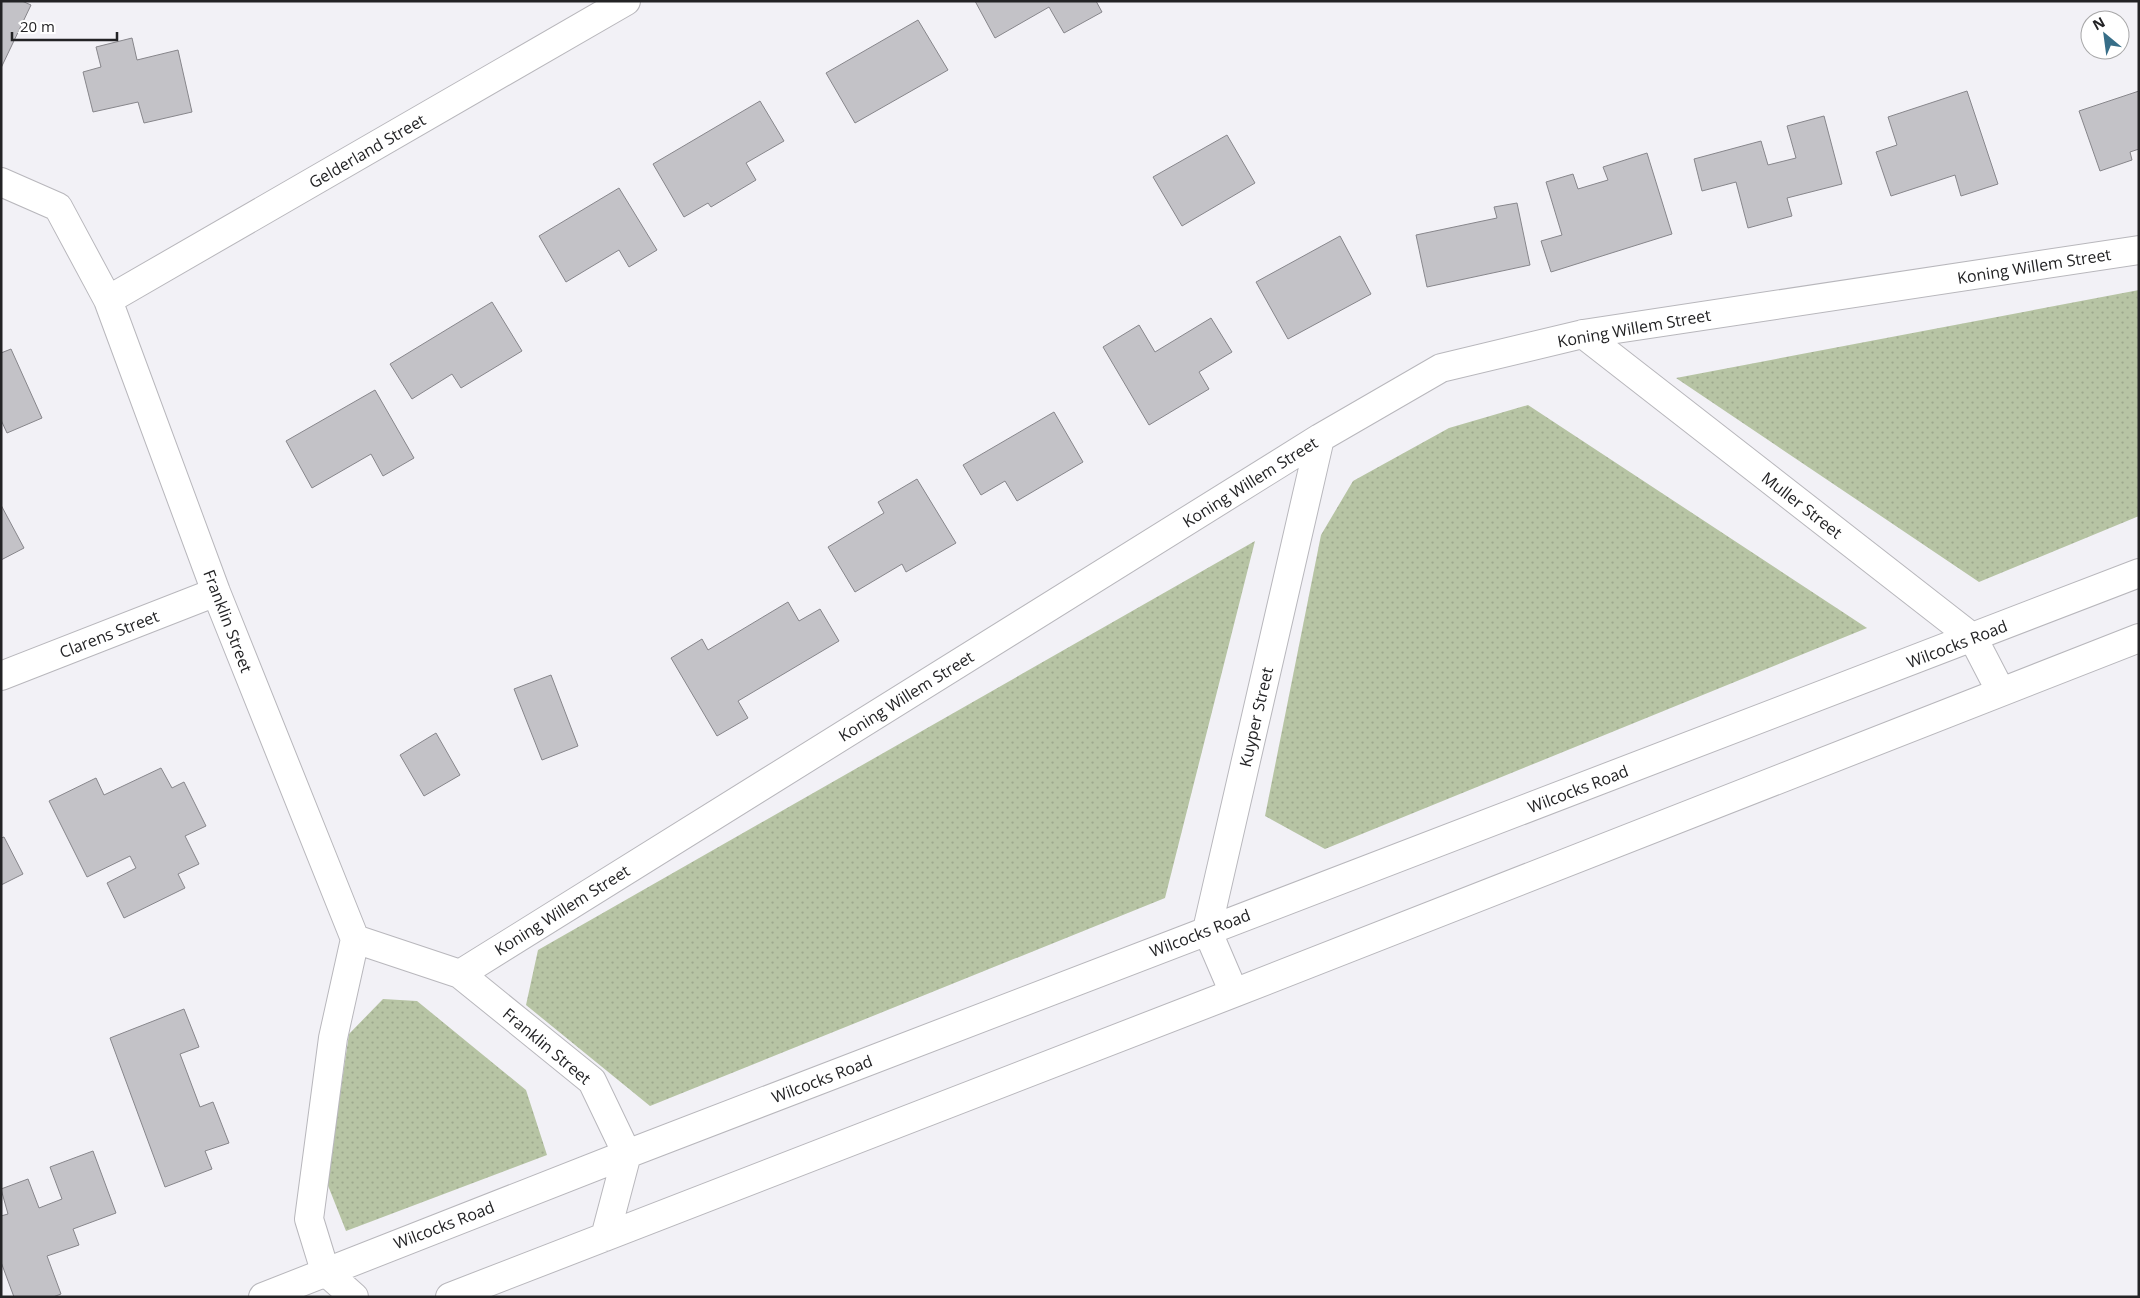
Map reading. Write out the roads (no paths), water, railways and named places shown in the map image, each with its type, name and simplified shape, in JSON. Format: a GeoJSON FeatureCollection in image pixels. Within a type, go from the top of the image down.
{"type":"FeatureCollection","features":[{"type":"Feature","properties":{"kind":"street","name":"Gelderland Street"},"geometry":{"type":"LineString","coordinates":[[108,300],[626,1]]}},
{"type":"Feature","properties":{"kind":"street","name":"Franklin Street"},"geometry":{"type":"LineString","coordinates":[[1,182],[58,207],[108,300],[216,592],[355,939],[460,974],[592,1080],[627,1154]]}},
{"type":"Feature","properties":{"kind":"street","name":"Koning Willem Street"},"geometry":{"type":"LineString","coordinates":[[460,974],[1320,438],[1441,368],[1583,334],[2139,250]]}},
{"type":"Feature","properties":{"kind":"street","name":"Muller Street"},"geometry":{"type":"LineString","coordinates":[[1583,334],[1973,638],[2001,692]]}},
{"type":"Feature","properties":{"kind":"street","name":"Kuyper Street"},"geometry":{"type":"LineString","coordinates":[[1207,930],[1320,438]]}},
{"type":"Feature","properties":{"kind":"street","name":"Wilcocks Road"},"geometry":{"type":"LineString","coordinates":[[263,1297],[324,1271],[1207,930],[2139,573]]}},
{"type":"Feature","properties":{"kind":"street","name":"Clarens Street"},"geometry":{"type":"LineString","coordinates":[[1,676],[216,592]]}},
{"type":"Feature","properties":{"kind":"street"},"geometry":{"type":"LineString","coordinates":[[450,1297],[486,1290],[605,1237],[1234,993],[2139,638]]}},
{"type":"Feature","properties":{"kind":"street"},"geometry":{"type":"LineString","coordinates":[[1207,930],[1234,993]]}},
{"type":"Feature","properties":{"kind":"street"},"geometry":{"type":"LineString","coordinates":[[354,1297],[324,1271],[309,1219],[333,1038],[355,939]]}},
{"type":"Feature","properties":{"kind":"street"},"geometry":{"type":"LineString","coordinates":[[605,1237],[627,1154]]}}]}
